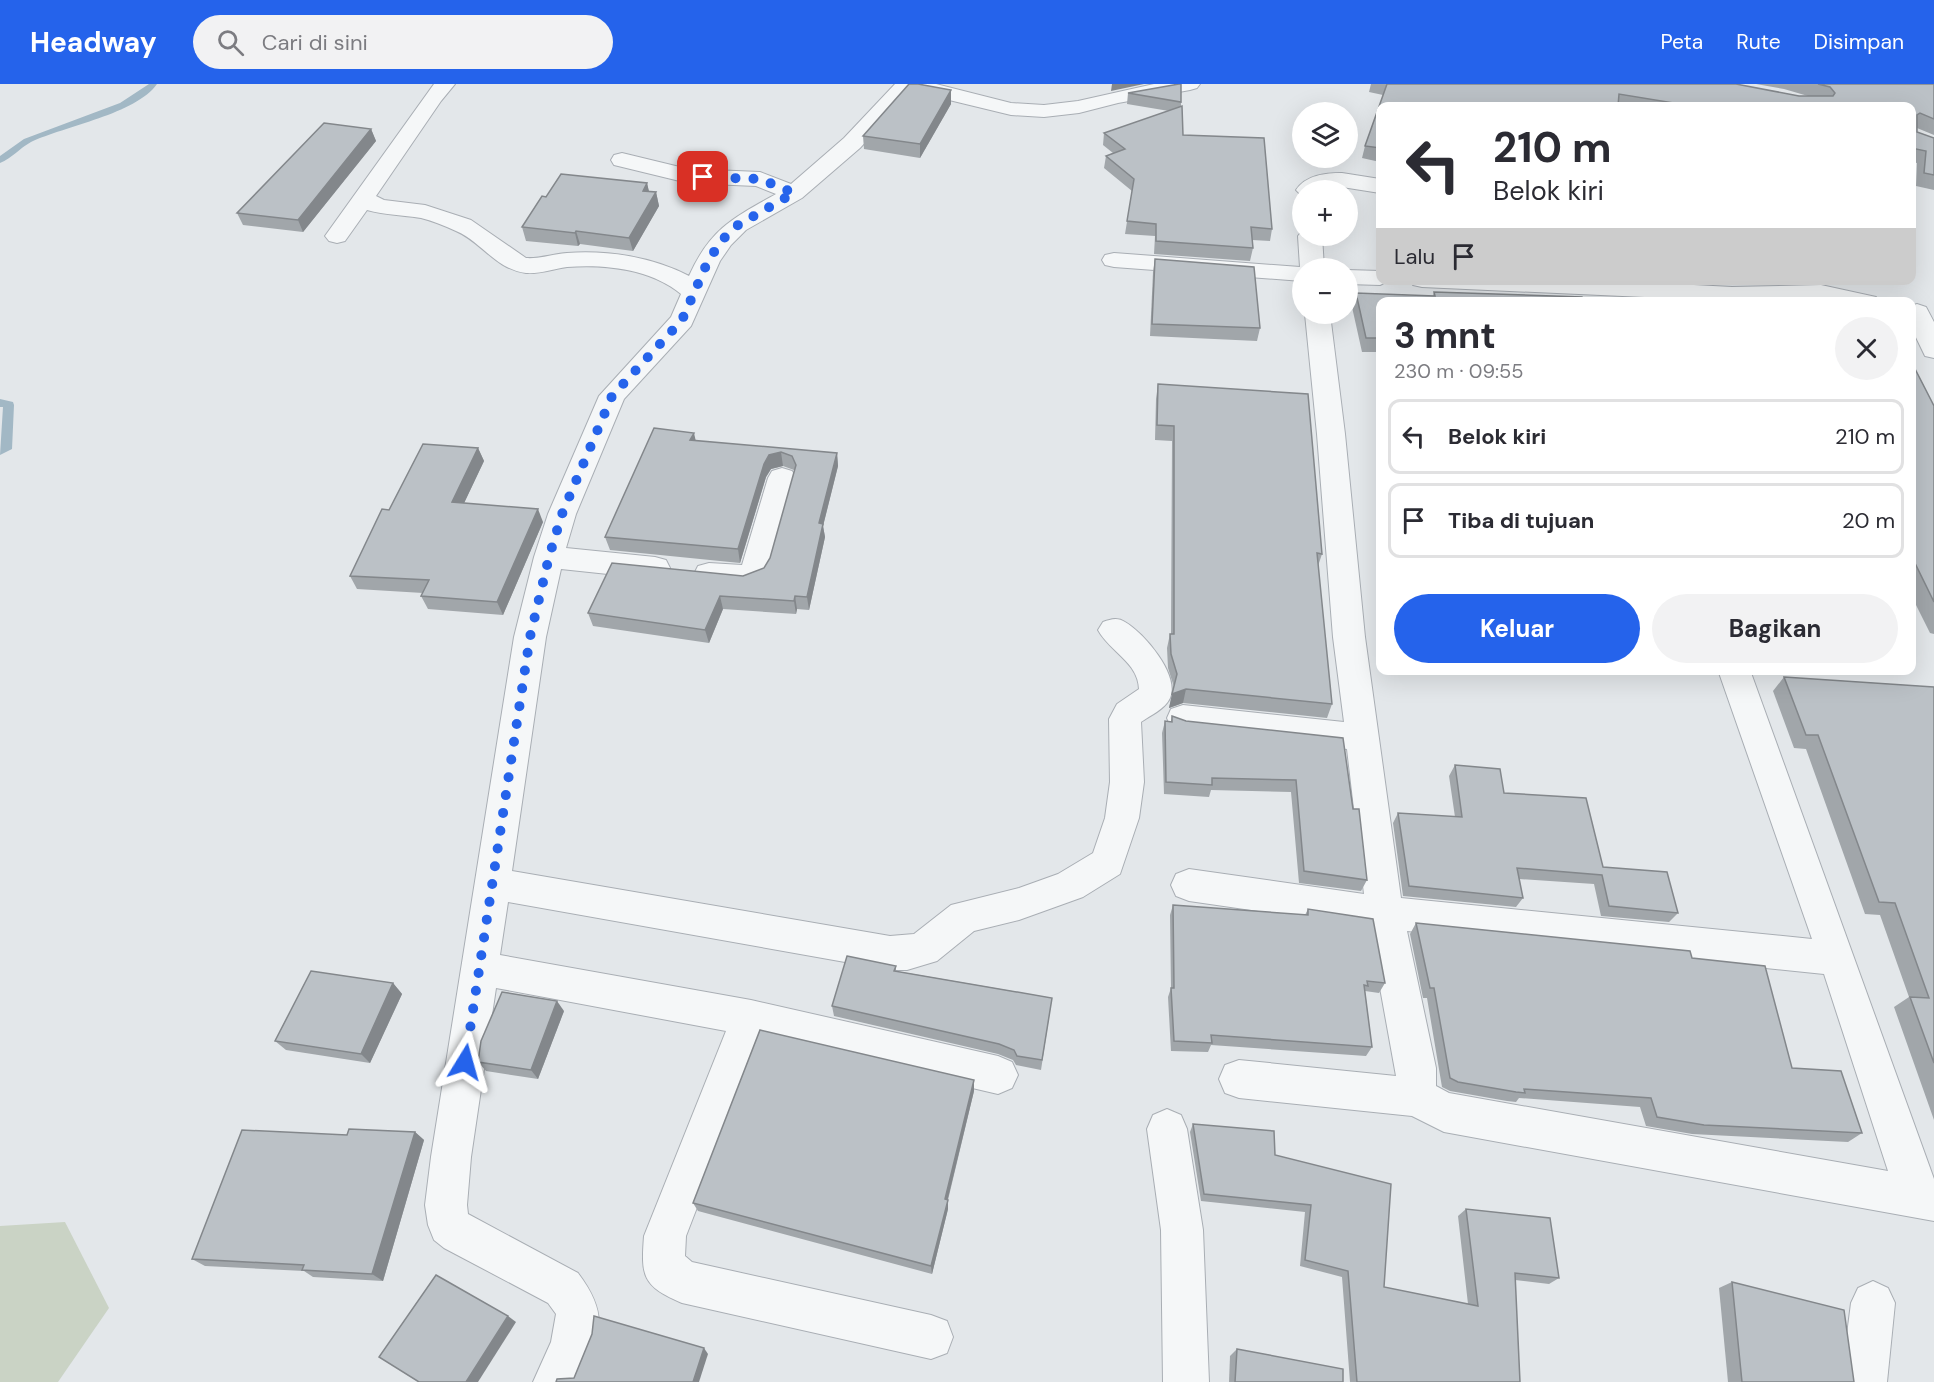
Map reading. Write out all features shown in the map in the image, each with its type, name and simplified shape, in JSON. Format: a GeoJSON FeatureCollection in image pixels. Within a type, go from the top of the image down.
{"type":"FeatureCollection","features":[{"type":"Feature","properties":{"kind":"street"},"geometry":{"type":"LineString","coordinates":[[337,236],[433,97],[445,84]]}},
{"type":"Feature","properties":{"kind":"street"},"geometry":{"type":"LineString","coordinates":[[556,1382],[574,1336],[578,1317],[574,1303],[563,1288],[459,1233],[449,1224],[446,1206],[478,968],[530,637],[562,514],[612,396],[682,320],[708,261],[722,240],[738,225],[794,193],[852,143],[909,84],[961,90],[1011,109],[1044,111],[1079,107],[1116,97],[1190,84]]}},
{"type":"Feature","properties":{"kind":"street"},"geometry":{"type":"LineString","coordinates":[[622,160],[688,176],[760,179],[794,193]]}},
{"type":"Feature","properties":{"kind":"street"},"geometry":{"type":"LineString","coordinates":[[1358,182],[1376,185]]}},
{"type":"Feature","properties":{"kind":"street"},"geometry":{"type":"LineString","coordinates":[[363,198],[371,205],[421,211],[466,226],[518,264],[534,266],[577,260],[631,265],[664,272],[683,281],[694,292]]}},
{"type":"Feature","properties":{"kind":"street"},"geometry":{"type":"LineString","coordinates":[[1114,260],[1292,273]]}},
{"type":"Feature","properties":{"kind":"street"},"geometry":{"type":"LineString","coordinates":[[1358,277],[1376,278]]}},
{"type":"Feature","properties":{"kind":"street"},"geometry":{"type":"LineString","coordinates":[[1482,285],[1603,295],[1821,292]]}},
{"type":"Feature","properties":{"kind":"street"},"geometry":{"type":"LineString","coordinates":[[1800,285],[1844,297]]}},
{"type":"Feature","properties":{"kind":"street"},"geometry":{"type":"LineString","coordinates":[[1921,313],[1934,350]]}},
{"type":"Feature","properties":{"kind":"street"},"geometry":{"type":"LineString","coordinates":[[1318,324],[1331,434],[1349,637],[1385,913],[1416,1068],[1416,1097]]}},
{"type":"Feature","properties":{"kind":"street"},"geometry":{"type":"LineString","coordinates":[[549,557],[746,576],[755,571],[782,478]]}},
{"type":"Feature","properties":{"kind":"street"},"geometry":{"type":"LineString","coordinates":[[492,883],[890,952],[907,953],[924,949],[964,917],[1019,904],[1070,886],[1107,863],[1122,818],[1127,782],[1125,719],[1129,713],[1155,695],[1156,684],[1155,676],[1149,665],[1114,630]]}},
{"type":"Feature","properties":{"kind":"street"},"geometry":{"type":"LineString","coordinates":[[1736,675],[1926,1199]]}},
{"type":"Feature","properties":{"kind":"street"},"geometry":{"type":"LineString","coordinates":[[1183,717],[1363,737]]}},
{"type":"Feature","properties":{"kind":"street"},"geometry":{"type":"LineString","coordinates":[[1189,885],[1385,913],[1837,958]]}},
{"type":"Feature","properties":{"kind":"street"},"geometry":{"type":"LineString","coordinates":[[478,968],[751,1018],[998,1075]]}},
{"type":"Feature","properties":{"kind":"street"},"geometry":{"type":"LineString","coordinates":[[751,1018],[665,1236],[663,1266],[682,1281],[931,1337]]}},
{"type":"Feature","properties":{"kind":"street"},"geometry":{"type":"LineString","coordinates":[[1239,1079],[1416,1097],[1444,1112],[1926,1199]]}},
{"type":"Feature","properties":{"kind":"street"},"geometry":{"type":"LineString","coordinates":[[1167,1129],[1182,1230],[1186,1382]]}},
{"type":"Feature","properties":{"kind":"street"},"geometry":{"type":"LineString","coordinates":[[1864,1382],[1873,1303]]}},
{"type":"Feature","properties":{"kind":"green space"},"geometry":{"type":"Polygon","coordinates":[[[65,1222],[109,1308],[58,1382],[0,1382],[0,1226],[65,1222]]]}},
{"type":"Feature","properties":{"kind":"building"},"geometry":{"type":"Polygon","coordinates":[[[909,84],[951,90],[920,144],[863,136],[909,84]]]}},
{"type":"Feature","properties":{"kind":"building"},"geometry":{"type":"Polygon","coordinates":[[[1179,84],[1181,84],[1181,102],[1128,93],[1179,84]]]}},
{"type":"Feature","properties":{"kind":"building"},"geometry":{"type":"Polygon","coordinates":[[[1387,84],[1736,84],[1799,96],[1833,96],[1835,93],[1830,87],[1818,84],[1934,84],[1934,119],[1920,113],[1917,115],[1917,132],[1934,138],[1934,175],[1924,173],[1926,151],[1916,149],[1916,102],[1668,102],[1619,94],[1618,102],[1381,102],[1387,84]]]}},
{"type":"Feature","properties":{"kind":"building"},"geometry":{"type":"Polygon","coordinates":[[[1182,106],[1183,135],[1264,138],[1272,229],[1251,227],[1253,248],[1156,241],[1156,224],[1127,221],[1134,179],[1106,156],[1125,149],[1104,133],[1182,106]]]}},
{"type":"Feature","properties":{"kind":"building"},"geometry":{"type":"Polygon","coordinates":[[[1376,115],[1376,147],[1365,146],[1376,115]]]}},
{"type":"Feature","properties":{"kind":"building"},"geometry":{"type":"Polygon","coordinates":[[[324,123],[371,129],[298,220],[237,213],[324,123]]]}},
{"type":"Feature","properties":{"kind":"building"},"geometry":{"type":"Polygon","coordinates":[[[561,174],[647,183],[643,191],[656,192],[629,238],[522,227],[542,196],[546,197],[561,174]]]}},
{"type":"Feature","properties":{"kind":"building"},"geometry":{"type":"Polygon","coordinates":[[[1155,259],[1254,267],[1260,328],[1152,324],[1155,259]]]}},
{"type":"Feature","properties":{"kind":"building"},"geometry":{"type":"Polygon","coordinates":[[[1434,292],[1582,297],[1376,297],[1376,338],[1366,338],[1358,293],[1435,296],[1434,292]]]}},
{"type":"Feature","properties":{"kind":"building"},"geometry":{"type":"Polygon","coordinates":[[[1916,371],[1934,406],[1934,602],[1916,565],[1916,371]]]}},
{"type":"Feature","properties":{"kind":"building"},"geometry":{"type":"Polygon","coordinates":[[[1158,384],[1308,394],[1322,554],[1317,553],[1332,704],[1186,689],[1172,694],[1177,674],[1171,654],[1170,634],[1174,634],[1174,426],[1157,425],[1158,384]]]}},
{"type":"Feature","properties":{"kind":"building"},"geometry":{"type":"Polygon","coordinates":[[[654,428],[694,433],[690,440],[837,453],[819,523],[823,524],[807,597],[795,596],[794,601],[720,596],[705,630],[588,613],[612,563],[743,576],[764,568],[770,558],[796,465],[792,456],[781,452],[769,455],[764,464],[738,549],[605,537],[654,428]]]}},
{"type":"Feature","properties":{"kind":"building"},"geometry":{"type":"Polygon","coordinates":[[[423,444],[478,448],[452,502],[538,509],[497,602],[421,596],[429,580],[350,576],[382,509],[389,510],[423,444]]]}},
{"type":"Feature","properties":{"kind":"building"},"geometry":{"type":"Polygon","coordinates":[[[1784,677],[1934,687],[1934,1063],[1910,997],[1929,998],[1895,903],[1879,902],[1818,735],[1806,735],[1784,677]]]}},
{"type":"Feature","properties":{"kind":"building"},"geometry":{"type":"Polygon","coordinates":[[[1172,716],[1186,721],[1343,738],[1353,809],[1359,809],[1367,880],[1304,871],[1296,780],[1212,778],[1212,785],[1166,782],[1165,721],[1172,722],[1172,716]]]}},
{"type":"Feature","properties":{"kind":"building"},"geometry":{"type":"Polygon","coordinates":[[[1455,765],[1500,769],[1504,793],[1586,798],[1603,867],[1667,872],[1678,913],[1609,906],[1602,875],[1517,868],[1523,898],[1409,886],[1398,813],[1462,817],[1455,765]]]}},
{"type":"Feature","properties":{"kind":"building"},"geometry":{"type":"Polygon","coordinates":[[[1173,905],[1308,915],[1308,909],[1373,919],[1385,983],[1367,981],[1368,986],[1364,985],[1372,1047],[1211,1035],[1212,1043],[1174,1041],[1171,988],[1174,988],[1173,905]]]}},
{"type":"Feature","properties":{"kind":"building"},"geometry":{"type":"Polygon","coordinates":[[[1416,923],[1690,951],[1692,958],[1765,966],[1792,1068],[1841,1071],[1862,1133],[1704,1125],[1657,1117],[1651,1098],[1524,1089],[1525,1093],[1458,1082],[1450,1078],[1434,988],[1430,988],[1416,923]]]}},
{"type":"Feature","properties":{"kind":"building"},"geometry":{"type":"Polygon","coordinates":[[[847,956],[896,966],[894,971],[1052,998],[1042,1060],[1017,1056],[1014,1050],[999,1044],[832,1006],[847,956]]]}},
{"type":"Feature","properties":{"kind":"building"},"geometry":{"type":"Polygon","coordinates":[[[311,971],[393,983],[361,1054],[275,1041],[311,971]]]}},
{"type":"Feature","properties":{"kind":"building"},"geometry":{"type":"Polygon","coordinates":[[[502,992],[557,1001],[531,1070],[478,1062],[481,1041],[502,992]]]}},
{"type":"Feature","properties":{"kind":"building"},"geometry":{"type":"Polygon","coordinates":[[[760,1030],[974,1080],[931,1266],[693,1203],[760,1030]]]}},
{"type":"Feature","properties":{"kind":"building"},"geometry":{"type":"Polygon","coordinates":[[[1193,1124],[1274,1131],[1275,1155],[1391,1184],[1384,1287],[1478,1306],[1466,1209],[1550,1218],[1559,1278],[1515,1273],[1520,1382],[1357,1382],[1348,1271],[1305,1260],[1311,1205],[1204,1194],[1193,1124]]]}},
{"type":"Feature","properties":{"kind":"building"},"geometry":{"type":"Polygon","coordinates":[[[349,1129],[415,1132],[372,1274],[302,1270],[304,1265],[192,1259],[242,1130],[347,1135],[349,1129]]]}},
{"type":"Feature","properties":{"kind":"building"},"geometry":{"type":"Polygon","coordinates":[[[436,1275],[508,1316],[466,1382],[419,1382],[379,1357],[436,1275]]]}},
{"type":"Feature","properties":{"kind":"building"},"geometry":{"type":"Polygon","coordinates":[[[1732,1282],[1844,1310],[1854,1382],[1742,1382],[1732,1282]]]}},
{"type":"Feature","properties":{"kind":"building"},"geometry":{"type":"Polygon","coordinates":[[[594,1316],[704,1348],[693,1382],[556,1382],[557,1379],[574,1378],[592,1334],[594,1316]]]}},
{"type":"Feature","properties":{"kind":"building"},"geometry":{"type":"Polygon","coordinates":[[[1237,1349],[1343,1369],[1343,1382],[1235,1382],[1237,1349]]]}},
{"type":"Feature","properties":{"kind":"waterway"},"geometry":{"type":"LineString","coordinates":[[0,160],[27,141],[123,105],[153,84]]}},
{"type":"Feature","properties":{"kind":"waterway"},"geometry":{"type":"LineString","coordinates":[[0,403],[9,405],[6,449],[0,451]]}},
{"type":"Feature","properties":{"kind":"route"},"geometry":{"type":"LineString","coordinates":[[465,1062],[530,637],[562,514],[612,396],[682,320],[708,261],[722,240],[738,225],[794,193],[760,179],[703,177]]}}]}
